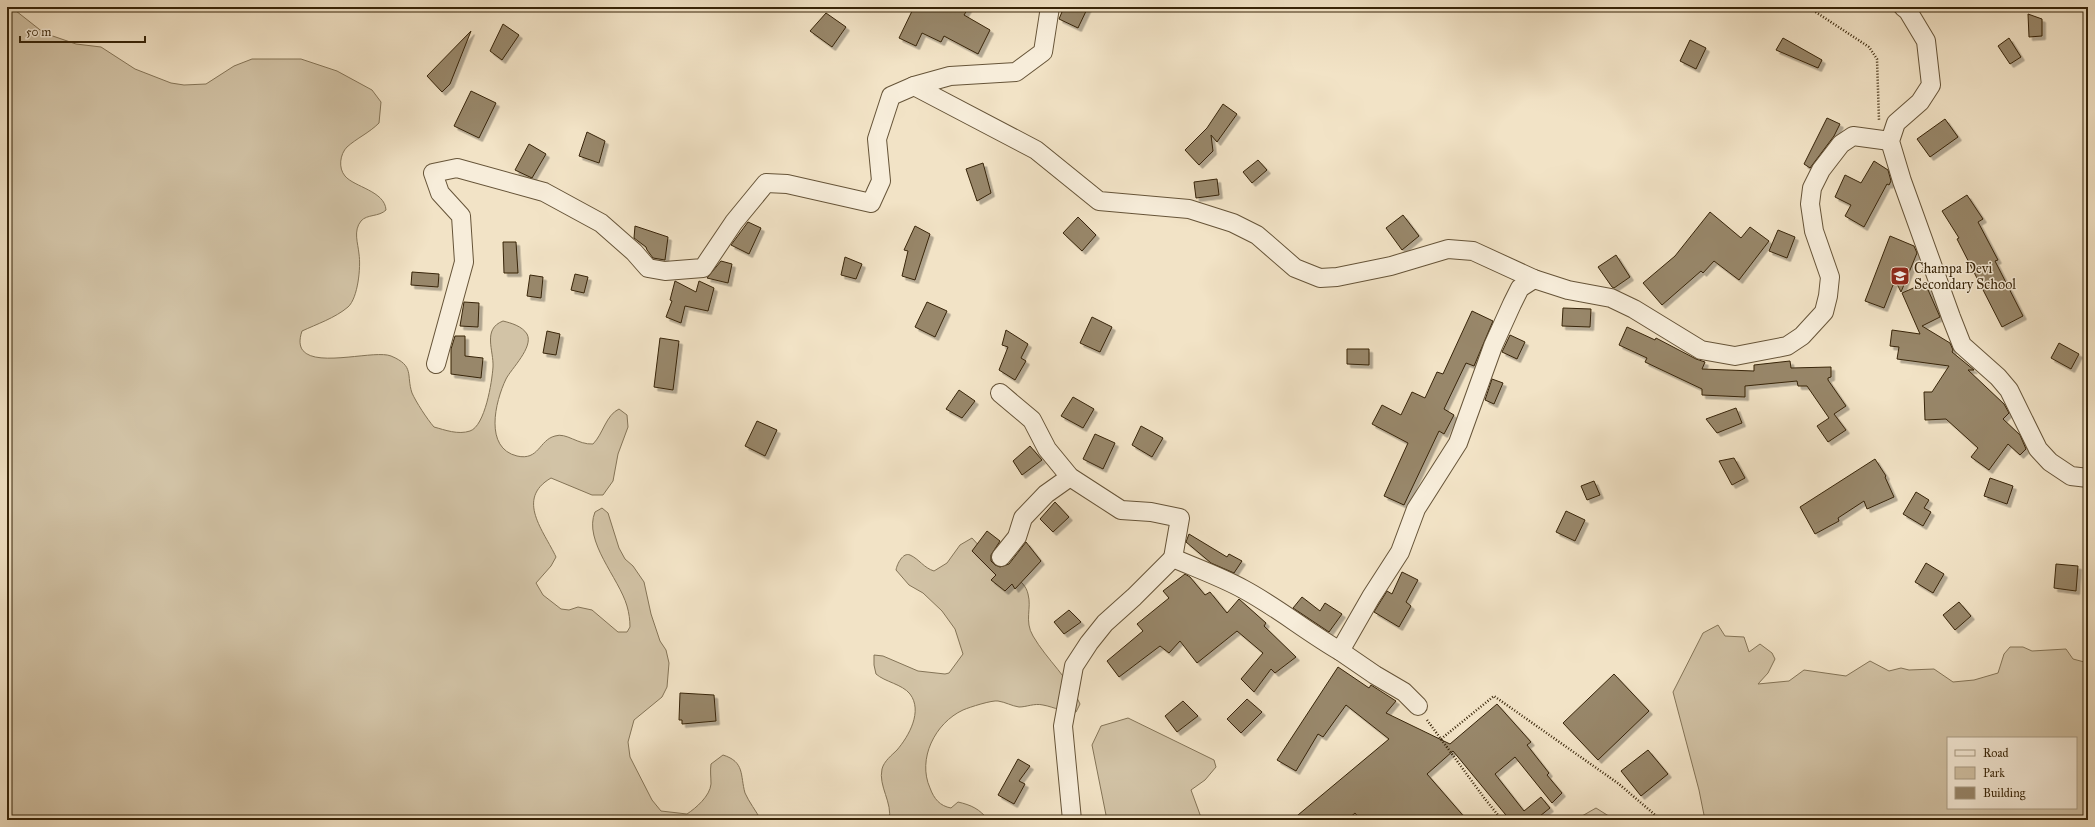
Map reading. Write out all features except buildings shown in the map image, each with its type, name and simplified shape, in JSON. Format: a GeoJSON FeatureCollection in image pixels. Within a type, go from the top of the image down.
{"type":"FeatureCollection","features":[{"type":"Feature","properties":{"kind":"street"},"geometry":{"type":"LineString","coordinates":[[436,364],[464,262],[461,216],[440,193],[433,172],[457,168],[544,192],[601,223],[634,252],[648,268],[665,271],[702,268],[734,222],[766,183],[787,184],[871,203],[881,181],[876,139],[891,96],[914,86],[950,76],[1016,72],[1043,52],[1050,7]]}},
{"type":"Feature","properties":{"kind":"street"},"geometry":{"type":"LineString","coordinates":[[1903,7],[1908,11],[1926,41],[1931,85],[1920,102],[1896,123],[1890,141],[1902,181],[1962,345],[2009,390],[2038,449],[2050,462],[2071,476],[2088,478]]}},
{"type":"Feature","properties":{"kind":"street"},"geometry":{"type":"LineString","coordinates":[[914,86],[1036,150],[1099,201],[1190,209],[1233,223],[1257,235],[1295,268],[1320,278],[1391,266],[1448,249],[1473,251],[1534,279],[1568,290],[1611,298],[1634,308],[1701,350],[1735,356],[1787,346],[1802,336],[1824,312],[1828,296],[1830,277],[1814,231],[1810,204],[1812,188],[1821,170],[1841,144],[1853,136],[1890,141]]}},
{"type":"Feature","properties":{"kind":"street"},"geometry":{"type":"LineString","coordinates":[[1340,651],[1370,597],[1400,552],[1416,509],[1458,443],[1493,346],[1512,304],[1520,288],[1534,279]]}},
{"type":"Feature","properties":{"kind":"street"},"geometry":{"type":"LineString","coordinates":[[1000,394],[1032,420],[1047,449],[1070,477],[1121,510],[1180,518],[1173,558],[1105,623],[1089,643],[1074,666],[1063,726],[1072,820]]}},
{"type":"Feature","properties":{"kind":"street"},"geometry":{"type":"LineString","coordinates":[[1001,557],[1017,537],[1023,518],[1046,494],[1070,477]]}},
{"type":"Feature","properties":{"kind":"street"},"geometry":{"type":"LineString","coordinates":[[1173,558],[1242,588],[1292,618],[1310,634],[1340,651],[1374,675],[1404,692],[1418,706]]}},
{"type":"Feature","properties":{"kind":"path"},"geometry":{"type":"LineString","coordinates":[[1808,7],[1869,47],[1877,59],[1879,126],[1890,141]]}},
{"type":"Feature","properties":{"kind":"path"},"geometry":{"type":"LineString","coordinates":[[1441,740],[1494,696],[1619,784],[1661,820]]}},
{"type":"Feature","properties":{"kind":"path"},"geometry":{"type":"LineString","coordinates":[[1418,706],[1485,800],[1502,820]]}},
{"type":"Feature","properties":{"kind":"green space"},"geometry":{"type":"Polygon","coordinates":[[[7,7],[11,7],[44,33],[76,44],[101,47],[135,69],[171,83],[184,85],[206,84],[234,66],[252,59],[301,59],[337,71],[372,90],[381,102],[379,123],[347,147],[341,157],[341,169],[349,180],[380,198],[386,210],[380,214],[364,219],[361,221],[357,229],[360,260],[359,274],[356,290],[351,303],[348,307],[337,314],[302,331],[300,345],[306,354],[318,357],[333,358],[381,355],[391,356],[399,360],[407,367],[412,393],[434,427],[452,432],[465,432],[470,431],[475,427],[484,413],[493,367],[490,341],[491,335],[493,329],[503,321],[513,324],[525,331],[528,339],[525,351],[506,379],[498,400],[495,423],[496,434],[500,444],[507,451],[517,456],[530,456],[550,438],[559,435],[582,443],[593,444],[608,420],[615,412],[619,409],[627,415],[628,427],[618,454],[613,481],[603,495],[592,495],[551,478],[540,486],[535,496],[534,505],[536,516],[556,557],[551,566],[536,583],[543,595],[561,609],[569,610],[578,607],[592,610],[618,632],[627,632],[630,627],[627,606],[623,595],[598,547],[594,535],[593,523],[595,512],[602,508],[608,513],[619,548],[625,559],[633,566],[644,582],[651,614],[660,641],[666,650],[669,663],[667,687],[662,697],[634,720],[628,742],[630,757],[652,800],[661,811],[687,814],[698,805],[708,793],[711,784],[711,764],[723,755],[730,758],[738,765],[742,775],[745,793],[761,820],[7,820],[7,7]]]}},
{"type":"Feature","properties":{"kind":"green space"},"geometry":{"type":"Polygon","coordinates":[[[972,538],[992,560],[1023,584],[1029,599],[1030,630],[1039,645],[1064,677],[1080,704],[1076,712],[1072,712],[1040,705],[1019,707],[995,701],[963,710],[953,716],[937,733],[927,754],[927,777],[930,788],[936,799],[944,806],[951,808],[958,802],[975,808],[988,820],[889,820],[889,807],[881,775],[882,769],[886,761],[902,744],[910,731],[915,715],[915,708],[914,701],[907,691],[876,674],[874,655],[883,656],[918,671],[945,674],[949,673],[963,654],[955,629],[942,611],[923,593],[909,585],[896,570],[901,559],[905,555],[910,555],[927,568],[934,571],[947,563],[960,545],[972,538]]]}},
{"type":"Feature","properties":{"kind":"green space"},"geometry":{"type":"Polygon","coordinates":[[[1718,625],[1725,636],[1744,637],[1749,652],[1760,644],[1772,653],[1775,659],[1768,673],[1758,684],[1789,681],[1804,670],[1846,676],[1870,661],[1889,671],[1901,668],[1909,670],[1934,669],[1953,682],[1974,680],[1998,673],[2004,654],[2010,647],[2023,647],[2032,651],[2066,649],[2073,659],[2088,663],[2088,820],[1705,820],[1699,790],[1673,692],[1703,633],[1718,625]]]}},
{"type":"Feature","properties":{"kind":"green space"},"geometry":{"type":"Polygon","coordinates":[[[1128,718],[1214,760],[1216,767],[1205,780],[1191,790],[1202,820],[1107,820],[1092,745],[1101,726],[1128,718]]]}},
{"type":"Feature","properties":{"kind":"green space"},"geometry":{"type":"Polygon","coordinates":[[[1596,808],[1615,820],[1575,820],[1596,808]]]}},
{"type":"Feature","properties":{"kind":"place","name":"Champa Devi Secondary School"},"geometry":{"type":"Point","coordinates":[1900,276]}}]}
